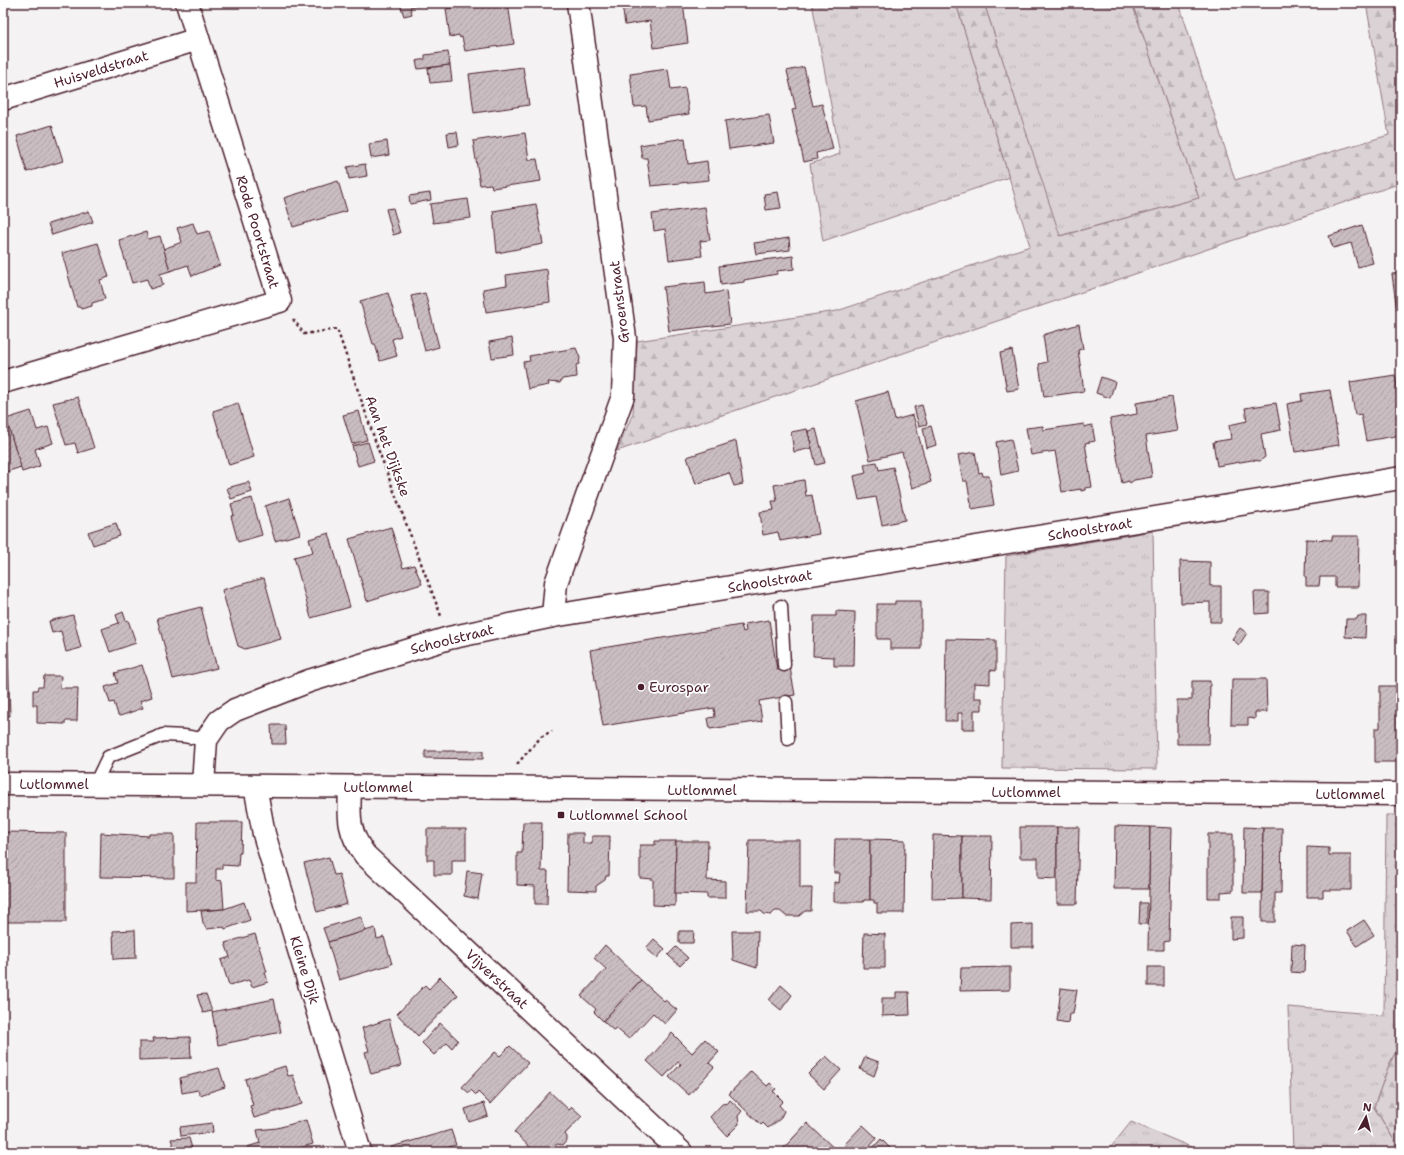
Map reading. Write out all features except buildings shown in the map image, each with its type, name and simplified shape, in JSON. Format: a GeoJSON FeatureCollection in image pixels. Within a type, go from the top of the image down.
{"type":"FeatureCollection","features":[{"type":"Feature","properties":{"kind":"street","name":"Rode Poortstraat"},"geometry":{"type":"LineString","coordinates":[[3,382],[280,301],[187,3]]}},
{"type":"Feature","properties":{"kind":"street","name":"Groenstraat"},"geometry":{"type":"LineString","coordinates":[[553,616],[556,583],[623,396],[625,338],[578,3]]}},
{"type":"Feature","properties":{"kind":"street","name":"Huisveldstraat"},"geometry":{"type":"LineString","coordinates":[[3,99],[198,39]]}},
{"type":"Feature","properties":{"kind":"street","name":"Schoolstraat"},"geometry":{"type":"LineString","coordinates":[[206,740],[219,721],[235,710],[309,682],[449,638],[553,616],[1401,478]]}},
{"type":"Feature","properties":{"kind":"street"},"geometry":{"type":"LineString","coordinates":[[203,785],[206,740]]}},
{"type":"Feature","properties":{"kind":"street","name":"Lutlommel"},"geometry":{"type":"LineString","coordinates":[[3,784],[1401,794]]}},
{"type":"Feature","properties":{"kind":"street","name":"Kleine Dijk"},"geometry":{"type":"LineString","coordinates":[[255,786],[264,834],[360,1152]]}},
{"type":"Feature","properties":{"kind":"street","name":"Vijverstraat"},"geometry":{"type":"LineString","coordinates":[[350,787],[350,829],[355,842],[365,855],[681,1152]]}},
{"type":"Feature","properties":{"kind":"lane"},"geometry":{"type":"LineString","coordinates":[[781,606],[784,665]]}},
{"type":"Feature","properties":{"kind":"lane"},"geometry":{"type":"LineString","coordinates":[[786,702],[788,739]]}},
{"type":"Feature","properties":{"kind":"lane"},"geometry":{"type":"LineString","coordinates":[[95,784],[108,757],[163,735],[184,736],[206,740]]}},
{"type":"Feature","properties":{"kind":"path","name":"Aan het Dijkske"},"geometry":{"type":"LineString","coordinates":[[280,301],[304,334],[337,329],[378,449],[449,638]]}},
{"type":"Feature","properties":{"kind":"path"},"geometry":{"type":"LineString","coordinates":[[516,788],[516,766],[541,737],[552,731]]}},
{"type":"Feature","properties":{"kind":"green space"},"geometry":{"type":"Polygon","coordinates":[[[812,3],[956,3],[1009,177],[823,241],[810,164],[840,154],[812,3]]]}},
{"type":"Feature","properties":{"kind":"green space"},"geometry":{"type":"Polygon","coordinates":[[[956,3],[984,3],[1060,236],[1199,198],[1132,3],[1179,3],[1235,180],[1389,135],[1366,3],[1400,3],[1401,183],[617,451],[633,413],[637,341],[837,311],[1030,246],[956,3]]]}},
{"type":"Feature","properties":{"kind":"green space"},"geometry":{"type":"Polygon","coordinates":[[[984,3],[1132,3],[1199,198],[1059,236],[984,3]]]}},
{"type":"Feature","properties":{"kind":"green space"},"geometry":{"type":"Polygon","coordinates":[[[1153,531],[1157,769],[1002,768],[1006,556],[1153,531]]]}},
{"type":"Feature","properties":{"kind":"green space"},"geometry":{"type":"Polygon","coordinates":[[[1386,815],[1401,815],[1401,1042],[1389,1065],[1374,1107],[1401,1152],[1293,1152],[1288,1007],[1384,1015],[1386,815]]]}},
{"type":"Feature","properties":{"kind":"green space"},"geometry":{"type":"Polygon","coordinates":[[[1401,1042],[1401,1151],[1374,1107],[1389,1065],[1401,1042]]]}},
{"type":"Feature","properties":{"kind":"green space"},"geometry":{"type":"Polygon","coordinates":[[[1131,1122],[1203,1152],[1107,1152],[1131,1122]]]}},
{"type":"Feature","properties":{"kind":"place","name":"Eurospar"},"geometry":{"type":"Point","coordinates":[641,687]}},
{"type":"Feature","properties":{"kind":"place","name":"Lutlommel School"},"geometry":{"type":"Point","coordinates":[561,815]}}]}
